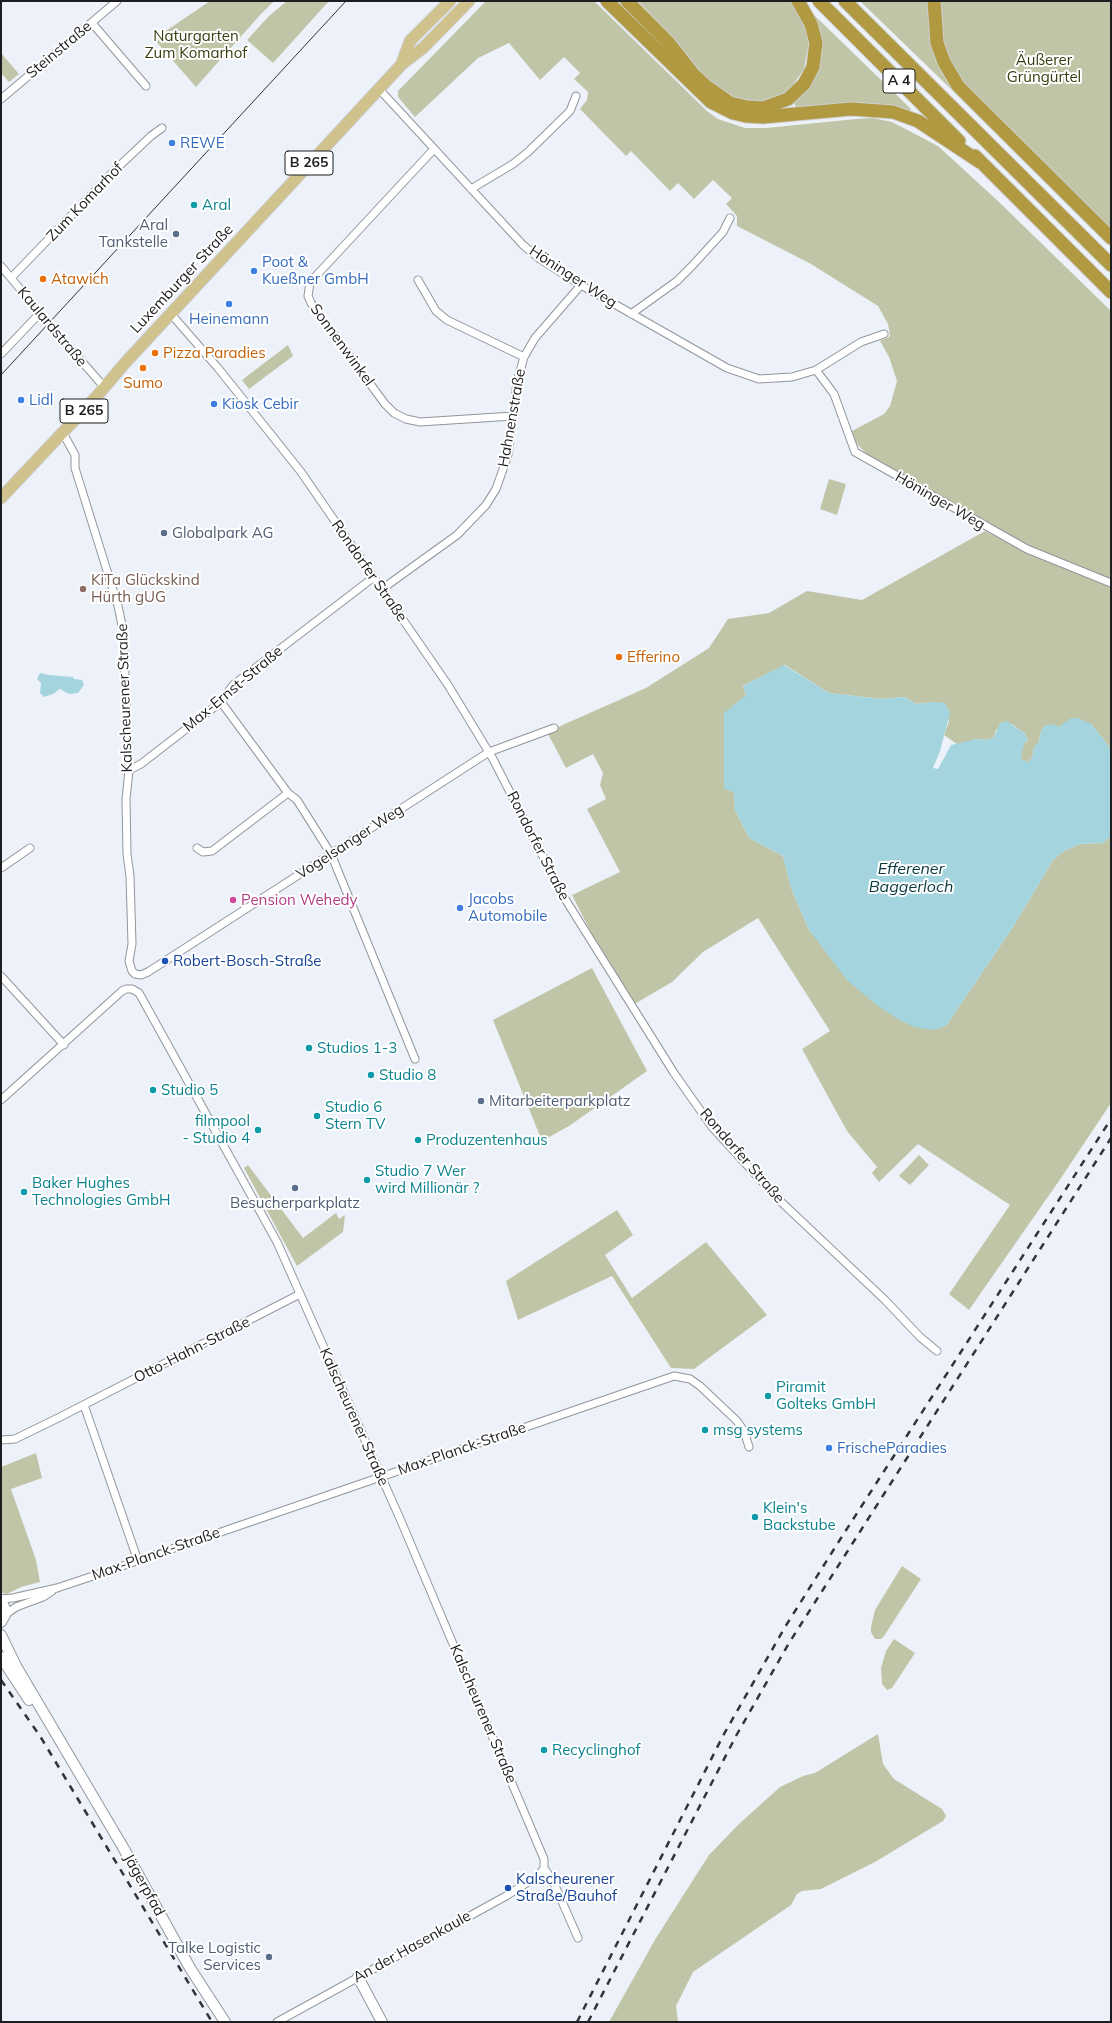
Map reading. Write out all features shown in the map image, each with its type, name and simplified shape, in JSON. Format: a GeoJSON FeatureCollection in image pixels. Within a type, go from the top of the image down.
{"type":"FeatureCollection","features":[{"type":"Feature","properties":{"kind":"highway"},"geometry":{"type":"LineString","coordinates":[[608,1],[711,102],[732,113],[763,117],[851,109],[893,112],[918,121],[980,162]]}},
{"type":"Feature","properties":{"kind":"highway"},"geometry":{"type":"LineString","coordinates":[[626,1],[668,42],[694,75],[712,91],[730,103],[747,107],[763,108],[788,99],[804,84],[813,67],[816,43],[811,24],[798,1]]}},
{"type":"Feature","properties":{"kind":"highway","name":"A 4"},"geometry":{"type":"LineString","coordinates":[[819,1],[1111,292]]}},
{"type":"Feature","properties":{"kind":"highway","name":"A 4"},"geometry":{"type":"LineString","coordinates":[[845,1],[1111,265]]}},
{"type":"Feature","properties":{"kind":"highway"},"geometry":{"type":"LineString","coordinates":[[934,1],[937,43],[944,62],[958,86],[1111,238]]}},
{"type":"Feature","properties":{"kind":"main road","name":"Luxemburger Straße"},"geometry":{"type":"LineString","coordinates":[[402,64],[410,41],[450,1]]}},
{"type":"Feature","properties":{"kind":"main road","name":"Luxemburger Straße"},"geometry":{"type":"LineString","coordinates":[[1,498],[105,388],[120,368],[402,64],[423,48],[469,1]]}},
{"type":"Feature","properties":{"kind":"main road"},"geometry":{"type":"LineString","coordinates":[[1,1599],[5,1609],[3,1619]]}},
{"type":"Feature","properties":{"kind":"main road","name":"Jägerpfad"},"geometry":{"type":"LineString","coordinates":[[1,1635],[16,1666],[45,1714],[63,1749]]}},
{"type":"Feature","properties":{"kind":"main road","name":"Jägerpfad"},"geometry":{"type":"LineString","coordinates":[[1,1657],[63,1749],[124,1849],[190,1968],[224,2022]]}},
{"type":"Feature","properties":{"kind":"main road"},"geometry":{"type":"LineString","coordinates":[[358,1977],[382,2022]]}},
{"type":"Feature","properties":{"kind":"street","name":"Steinstraße"},"geometry":{"type":"LineString","coordinates":[[1,99],[118,1]]}},
{"type":"Feature","properties":{"kind":"street"},"geometry":{"type":"LineString","coordinates":[[92,23],[146,86]]}},
{"type":"Feature","properties":{"kind":"street","name":"Höninger Weg"},"geometry":{"type":"LineString","coordinates":[[379,89],[523,245],[540,259],[580,285],[692,350],[744,375],[759,379],[777,379],[816,370],[861,342],[884,334]]}},
{"type":"Feature","properties":{"kind":"street"},"geometry":{"type":"LineString","coordinates":[[471,189],[513,164],[528,152],[570,111],[576,96]]}},
{"type":"Feature","properties":{"kind":"street","name":"Zum Komarhof"},"geometry":{"type":"LineString","coordinates":[[11,278],[115,170],[151,136],[162,128]]}},
{"type":"Feature","properties":{"kind":"street","name":"Sonnenwinkel"},"geometry":{"type":"LineString","coordinates":[[434,149],[314,278],[310,283],[308,296],[311,303],[332,332],[385,404],[394,413],[406,419],[420,422],[513,416]]}},
{"type":"Feature","properties":{"kind":"street"},"geometry":{"type":"LineString","coordinates":[[631,314],[677,281],[723,232],[730,218]]}},
{"type":"Feature","properties":{"kind":"street","name":"Kaulardstraße"},"geometry":{"type":"LineString","coordinates":[[1,266],[105,388]]}},
{"type":"Feature","properties":{"kind":"street"},"geometry":{"type":"LineString","coordinates":[[418,280],[433,307],[441,316],[455,325],[524,357]]}},
{"type":"Feature","properties":{"kind":"street","name":"Hahnenstraße"},"geometry":{"type":"LineString","coordinates":[[382,589],[457,535],[486,505],[502,474],[508,455],[518,382],[524,357],[535,338],[580,285]]}},
{"type":"Feature","properties":{"kind":"street"},"geometry":{"type":"LineString","coordinates":[[1,354],[40,313]]}},
{"type":"Feature","properties":{"kind":"street","name":"Rondorfer Straße"},"geometry":{"type":"LineString","coordinates":[[171,314],[218,368],[291,460],[374,577],[459,702],[489,752],[566,901],[670,1066],[712,1127],[777,1198],[885,1300],[920,1337],[938,1351]]}},
{"type":"Feature","properties":{"kind":"street","name":"Höninger Weg"},"geometry":{"type":"LineString","coordinates":[[816,370],[834,394],[855,452],[1026,549],[1111,583]]}},
{"type":"Feature","properties":{"kind":"street","name":"Kalscheurener Straße"},"geometry":{"type":"LineString","coordinates":[[63,433],[74,451],[75,468],[121,614],[126,662],[128,770],[126,799],[127,854],[130,876],[132,944],[129,961],[132,971]]}},
{"type":"Feature","properties":{"kind":"street","name":"Max-Ernst-Straße"},"geometry":{"type":"LineString","coordinates":[[128,770],[141,764],[221,702],[233,685],[374,577]]}},
{"type":"Feature","properties":{"kind":"street"},"geometry":{"type":"LineString","coordinates":[[221,702],[288,793],[297,800],[332,854],[415,1059]]}},
{"type":"Feature","properties":{"kind":"street","name":"Vogelsanger Weg"},"geometry":{"type":"LineString","coordinates":[[132,971],[141,975],[148,972],[489,752],[554,728]]}},
{"type":"Feature","properties":{"kind":"street"},"geometry":{"type":"LineString","coordinates":[[196,848],[203,852],[212,851],[288,793]]}},
{"type":"Feature","properties":{"kind":"street"},"geometry":{"type":"LineString","coordinates":[[1,868],[30,848]]}},
{"type":"Feature","properties":{"kind":"street"},"geometry":{"type":"LineString","coordinates":[[1,976],[64,1045],[1,1100]]}},
{"type":"Feature","properties":{"kind":"street","name":"Kalscheurener Straße"},"geometry":{"type":"LineString","coordinates":[[64,1045],[126,989],[135,990],[142,998],[277,1242],[542,1852],[544,1858],[544,1868]]}},
{"type":"Feature","properties":{"kind":"street","name":"Otto-Hahn-Straße"},"geometry":{"type":"LineString","coordinates":[[1,1440],[15,1439],[300,1294]]}},
{"type":"Feature","properties":{"kind":"street","name":"Max-Planck-Straße"},"geometry":{"type":"LineString","coordinates":[[1,1599],[13,1598],[56,1588],[138,1561],[674,1376],[690,1379],[700,1386],[737,1421],[744,1431],[749,1447]]}},
{"type":"Feature","properties":{"kind":"street"},"geometry":{"type":"LineString","coordinates":[[84,1405],[138,1561]]}},
{"type":"Feature","properties":{"kind":"street","name":"Max-Planck-Straße"},"geometry":{"type":"LineString","coordinates":[[3,1619],[16,1607],[43,1597],[56,1588]]}},
{"type":"Feature","properties":{"kind":"street"},"geometry":{"type":"LineString","coordinates":[[544,1868],[553,1881],[578,1938]]}},
{"type":"Feature","properties":{"kind":"street","name":"An der Hasenkaule"},"geometry":{"type":"LineString","coordinates":[[277,2022],[506,1896],[535,1878],[544,1868]]}},
{"type":"Feature","properties":{"kind":"green space","name":"Naturgarten Zum Komarhof"},"geometry":{"type":"Polygon","coordinates":[[[210,1],[274,1],[196,87],[154,39],[210,1]]]}},
{"type":"Feature","properties":{"kind":"green space"},"geometry":{"type":"Polygon","coordinates":[[[287,1],[329,1],[273,63],[247,40],[269,16],[287,1]]]}},
{"type":"Feature","properties":{"kind":"green space"},"geometry":{"type":"Polygon","coordinates":[[[486,1],[594,1],[707,111],[718,119],[745,128],[766,128],[873,118],[892,122],[938,146],[999,202],[1111,311],[1111,579],[1029,546],[870,457],[855,442],[852,431],[884,414],[890,406],[897,381],[889,357],[880,341],[889,337],[890,335],[888,324],[878,306],[811,264],[737,226],[737,216],[726,204],[732,198],[713,180],[694,199],[678,183],[670,191],[631,151],[626,156],[580,109],[587,100],[588,92],[574,79],[580,73],[564,57],[540,80],[509,43],[478,58],[415,117],[398,97],[398,91],[486,1]]]}},
{"type":"Feature","properties":{"kind":"green space"},"geometry":{"type":"Polygon","coordinates":[[[638,1],[792,1],[804,24],[809,42],[804,69],[790,89],[782,96],[767,101],[757,102],[732,98],[711,84],[682,53],[673,37],[638,1]]]}},
{"type":"Feature","properties":{"kind":"green space"},"geometry":{"type":"Polygon","coordinates":[[[860,1],[929,1],[955,88],[953,91],[860,1]]]}},
{"type":"Feature","properties":{"kind":"green space","name":"Äußerer Grüngürtel"},"geometry":{"type":"Polygon","coordinates":[[[939,1],[1111,1],[1111,230],[961,80],[948,59],[942,44],[939,1]]]}},
{"type":"Feature","properties":{"kind":"green space"},"geometry":{"type":"Polygon","coordinates":[[[811,12],[911,109],[908,112],[797,110],[794,103],[812,81],[811,12]]]}},
{"type":"Feature","properties":{"kind":"green space"},"geometry":{"type":"Polygon","coordinates":[[[1,53],[19,74],[9,82],[1,73],[1,53]]]}},
{"type":"Feature","properties":{"kind":"green space"},"geometry":{"type":"Polygon","coordinates":[[[288,345],[293,356],[249,389],[242,380],[288,345]]]}},
{"type":"Feature","properties":{"kind":"green space"},"geometry":{"type":"Polygon","coordinates":[[[829,479],[846,484],[837,515],[820,509],[829,479]]]}},
{"type":"Feature","properties":{"kind":"green space"},"geometry":{"type":"Polygon","coordinates":[[[985,531],[1043,560],[1111,585],[1111,753],[1108,745],[1091,724],[1065,724],[1059,727],[1044,726],[1039,742],[1034,747],[1032,758],[1028,762],[1021,760],[1021,753],[1024,743],[1028,741],[1025,734],[1012,724],[996,730],[994,737],[988,740],[977,739],[958,745],[944,735],[949,721],[933,702],[916,704],[904,697],[881,699],[829,693],[785,665],[743,686],[746,695],[734,793],[735,810],[749,838],[783,856],[791,888],[809,930],[946,1026],[1013,927],[1053,860],[1064,851],[1080,844],[1103,843],[1111,836],[1111,1103],[969,1310],[949,1294],[1010,1205],[918,1144],[879,1182],[872,1173],[877,1167],[847,1131],[802,1049],[830,1031],[758,918],[703,952],[672,982],[633,1005],[602,954],[572,895],[620,872],[587,809],[606,799],[600,785],[603,773],[593,754],[566,768],[547,732],[646,688],[709,648],[728,619],[769,613],[807,591],[862,600],[985,531]]]}},
{"type":"Feature","properties":{"kind":"green space"},"geometry":{"type":"Polygon","coordinates":[[[592,968],[647,1071],[569,1126],[542,1141],[493,1020],[592,968]]]}},
{"type":"Feature","properties":{"kind":"green space"},"geometry":{"type":"Polygon","coordinates":[[[919,1155],[929,1165],[910,1185],[899,1176],[919,1155]]]}},
{"type":"Feature","properties":{"kind":"green space"},"geometry":{"type":"Polygon","coordinates":[[[248,1165],[303,1238],[336,1213],[339,1219],[345,1215],[343,1232],[297,1266],[244,1168],[248,1165]]]}},
{"type":"Feature","properties":{"kind":"green space"},"geometry":{"type":"Polygon","coordinates":[[[617,1210],[633,1235],[605,1255],[632,1298],[706,1242],[767,1315],[694,1369],[671,1368],[612,1276],[518,1320],[506,1281],[617,1210]]]}},
{"type":"Feature","properties":{"kind":"green space"},"geometry":{"type":"Polygon","coordinates":[[[36,1453],[42,1478],[11,1489],[36,1560],[40,1582],[21,1587],[7,1594],[1,1592],[1,1467],[36,1453]]]}},
{"type":"Feature","properties":{"kind":"green space"},"geometry":{"type":"Polygon","coordinates":[[[902,1566],[921,1579],[884,1636],[881,1639],[875,1639],[871,1632],[871,1627],[875,1610],[902,1566]]]}},
{"type":"Feature","properties":{"kind":"green space"},"geometry":{"type":"Polygon","coordinates":[[[894,1639],[915,1653],[892,1688],[887,1690],[882,1684],[881,1668],[886,1651],[894,1639]]]}},
{"type":"Feature","properties":{"kind":"green space"},"geometry":{"type":"Polygon","coordinates":[[[878,1734],[883,1764],[894,1779],[942,1809],[946,1816],[943,1821],[875,1862],[821,1889],[802,1891],[797,1894],[791,1905],[693,1972],[676,2006],[678,2022],[609,2022],[656,1938],[709,1855],[739,1824],[780,1787],[803,1776],[815,1773],[878,1734]]]}},
{"type":"Feature","properties":{"kind":"water","name":"Efferener Baggerloch"},"geometry":{"type":"Polygon","coordinates":[[[784,665],[829,693],[881,699],[904,697],[916,704],[933,702],[945,703],[950,713],[940,751],[933,768],[938,769],[951,745],[977,739],[988,740],[994,737],[1000,723],[1007,721],[1025,734],[1028,741],[1024,743],[1021,759],[1028,762],[1032,758],[1034,747],[1039,742],[1044,726],[1052,724],[1059,727],[1071,718],[1078,718],[1091,724],[1108,745],[1111,753],[1111,836],[1103,843],[1080,844],[1064,851],[1053,860],[1013,927],[946,1026],[934,1030],[914,1027],[879,1007],[847,980],[809,930],[791,888],[783,856],[749,838],[735,810],[734,793],[724,788],[724,713],[746,695],[743,686],[784,665]]]}},
{"type":"Feature","properties":{"kind":"water"},"geometry":{"type":"Polygon","coordinates":[[[40,673],[73,677],[74,679],[82,680],[84,685],[78,693],[69,694],[60,689],[53,694],[44,697],[40,693],[41,683],[37,679],[40,673]]]}},
{"type":"Feature","properties":{"kind":"tram line"},"geometry":{"type":"LineString","coordinates":[[1,375],[346,1]]}},
{"type":"Feature","properties":{"kind":"railway"},"geometry":{"type":"LineString","coordinates":[[577,2022],[724,1734],[785,1627],[1111,1119]]}},
{"type":"Feature","properties":{"kind":"railway"},"geometry":{"type":"LineString","coordinates":[[588,2022],[736,1736],[789,1643],[1111,1138]]}},
{"type":"Feature","properties":{"kind":"railway"},"geometry":{"type":"LineString","coordinates":[[1,1680],[40,1736],[212,2022]]}},
{"type":"Feature","properties":{"kind":"place","name":"REWE"},"geometry":{"type":"Point","coordinates":[172,143]}},
{"type":"Feature","properties":{"kind":"place","name":"Aral"},"geometry":{"type":"Point","coordinates":[194,205]}},
{"type":"Feature","properties":{"kind":"place","name":"Aral Tankstelle"},"geometry":{"type":"Point","coordinates":[176,234]}},
{"type":"Feature","properties":{"kind":"place","name":"Poot & Kueßner GmbH"},"geometry":{"type":"Point","coordinates":[254,271]}},
{"type":"Feature","properties":{"kind":"place","name":"Atawich"},"geometry":{"type":"Point","coordinates":[43,279]}},
{"type":"Feature","properties":{"kind":"place","name":"Heinemann"},"geometry":{"type":"Point","coordinates":[229,304]}},
{"type":"Feature","properties":{"kind":"place","name":"Pizza Paradies"},"geometry":{"type":"Point","coordinates":[155,353]}},
{"type":"Feature","properties":{"kind":"place","name":"Sumo"},"geometry":{"type":"Point","coordinates":[143,368]}},
{"type":"Feature","properties":{"kind":"place","name":"Lidl"},"geometry":{"type":"Point","coordinates":[21,400]}},
{"type":"Feature","properties":{"kind":"place","name":"Kiosk Cebir"},"geometry":{"type":"Point","coordinates":[214,404]}},
{"type":"Feature","properties":{"kind":"place","name":"Globalpark AG"},"geometry":{"type":"Point","coordinates":[164,533]}},
{"type":"Feature","properties":{"kind":"place","name":"KiTa Glückskind Hürth gUG"},"geometry":{"type":"Point","coordinates":[83,589]}},
{"type":"Feature","properties":{"kind":"place","name":"Efferino"},"geometry":{"type":"Point","coordinates":[619,657]}},
{"type":"Feature","properties":{"kind":"place","name":"Pension Wehedy"},"geometry":{"type":"Point","coordinates":[233,900]}},
{"type":"Feature","properties":{"kind":"place","name":"Jacobs Automobile"},"geometry":{"type":"Point","coordinates":[460,908]}},
{"type":"Feature","properties":{"kind":"place","name":"Robert-Bosch-Straße"},"geometry":{"type":"Point","coordinates":[165,961]}},
{"type":"Feature","properties":{"kind":"place","name":"Studios 1-3"},"geometry":{"type":"Point","coordinates":[309,1048]}},
{"type":"Feature","properties":{"kind":"place","name":"Studio 8"},"geometry":{"type":"Point","coordinates":[371,1075]}},
{"type":"Feature","properties":{"kind":"place","name":"Studio 5"},"geometry":{"type":"Point","coordinates":[153,1090]}},
{"type":"Feature","properties":{"kind":"place","name":"Mitarbeiterparkplatz"},"geometry":{"type":"Point","coordinates":[481,1101]}},
{"type":"Feature","properties":{"kind":"place","name":"Studio 6 Stern TV"},"geometry":{"type":"Point","coordinates":[317,1116]}},
{"type":"Feature","properties":{"kind":"place","name":"filmpool - Studio 4"},"geometry":{"type":"Point","coordinates":[258,1130]}},
{"type":"Feature","properties":{"kind":"place","name":"Produzentenhaus"},"geometry":{"type":"Point","coordinates":[418,1140]}},
{"type":"Feature","properties":{"kind":"place","name":"Studio 7 Wer wird Millionär ?"},"geometry":{"type":"Point","coordinates":[367,1180]}},
{"type":"Feature","properties":{"kind":"place","name":"Besucherparkplatz"},"geometry":{"type":"Point","coordinates":[295,1188]}},
{"type":"Feature","properties":{"kind":"place","name":"Baker Hughes Technologies GmbH"},"geometry":{"type":"Point","coordinates":[24,1192]}},
{"type":"Feature","properties":{"kind":"place","name":"Piramit Golteks GmbH"},"geometry":{"type":"Point","coordinates":[768,1396]}},
{"type":"Feature","properties":{"kind":"place","name":"msg systems"},"geometry":{"type":"Point","coordinates":[705,1430]}},
{"type":"Feature","properties":{"kind":"place","name":"FrischeParadies"},"geometry":{"type":"Point","coordinates":[829,1448]}},
{"type":"Feature","properties":{"kind":"place","name":"Klein's Backstube"},"geometry":{"type":"Point","coordinates":[755,1517]}},
{"type":"Feature","properties":{"kind":"place","name":"Recyclinghof"},"geometry":{"type":"Point","coordinates":[544,1750]}},
{"type":"Feature","properties":{"kind":"place","name":"Kalscheurener Straße/Bauhof"},"geometry":{"type":"Point","coordinates":[508,1888]}},
{"type":"Feature","properties":{"kind":"place","name":"Talke Logistic Services"},"geometry":{"type":"Point","coordinates":[269,1957]}}]}
